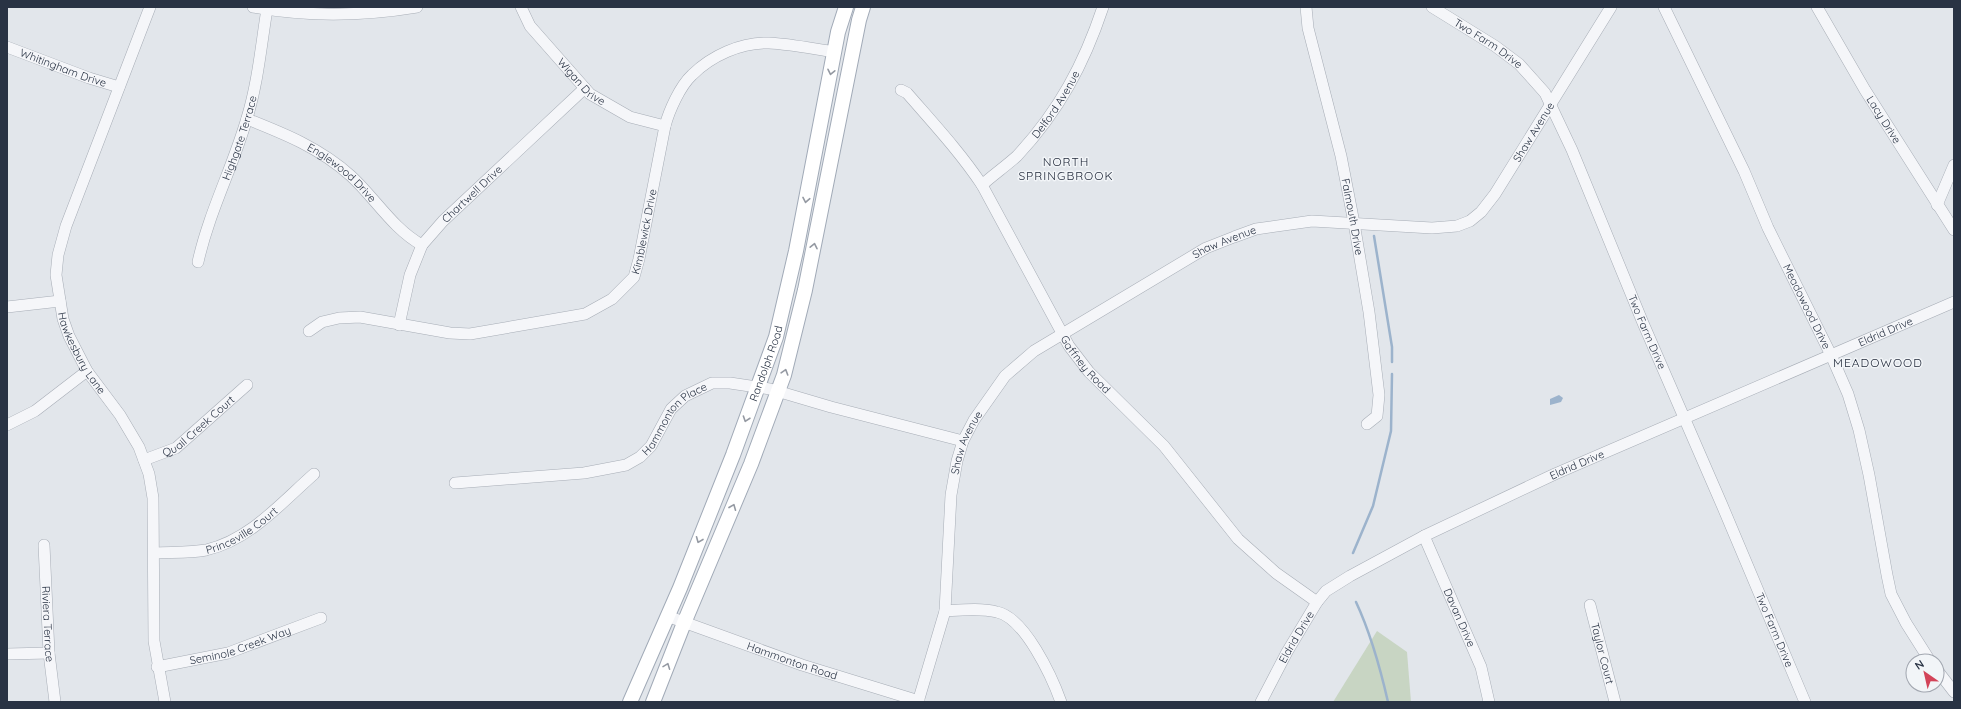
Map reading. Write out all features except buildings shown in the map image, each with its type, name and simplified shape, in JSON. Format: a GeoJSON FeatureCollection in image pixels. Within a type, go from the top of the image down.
{"type":"FeatureCollection","features":[{"type":"Feature","properties":{"kind":"main road","name":"Randolph Road"},"geometry":{"type":"LineString","coordinates":[[630,702],[733,455],[776,337],[788,289],[838,32],[846,7]]}},
{"type":"Feature","properties":{"kind":"main road","name":"Randolph Road"},"geometry":{"type":"LineString","coordinates":[[653,702],[684,623],[751,464],[784,375],[805,290],[859,20],[863,7]]}},
{"type":"Feature","properties":{"kind":"street","name":"Hawkesbury Lane"},"geometry":{"type":"LineString","coordinates":[[150,7],[66,226],[58,255],[56,275],[63,319],[69,336],[88,371],[120,415],[144,460],[149,474],[153,498],[154,641],[157,667],[165,702]]}},
{"type":"Feature","properties":{"kind":"street"},"geometry":{"type":"LineString","coordinates":[[253,7],[267,10],[323,15],[382,13],[417,7]]}},
{"type":"Feature","properties":{"kind":"street","name":"Wigan Drive"},"geometry":{"type":"LineString","coordinates":[[521,7],[530,26],[590,94],[620,113],[665,126]]}},
{"type":"Feature","properties":{"kind":"street","name":"Delford Avenue"},"geometry":{"type":"LineString","coordinates":[[982,185],[1016,156],[1059,104],[1078,71],[1092,42],[1103,7]]}},
{"type":"Feature","properties":{"kind":"street","name":"Falmouth Drive"},"geometry":{"type":"LineString","coordinates":[[1306,7],[1308,28],[1341,156],[1369,312],[1379,395],[1377,416],[1367,424]]}},
{"type":"Feature","properties":{"kind":"street","name":"Two Farm Drive"},"geometry":{"type":"LineString","coordinates":[[1432,7],[1495,46],[1519,64],[1545,93],[1572,150],[1805,702]]}},
{"type":"Feature","properties":{"kind":"street","name":"Shaw Avenue"},"geometry":{"type":"LineString","coordinates":[[919,701],[945,611],[951,494],[957,461],[963,442],[974,420],[1005,376],[1034,351],[1062,333],[1206,248],[1234,237],[1256,230],[1296,222],[1312,221],[1432,228],[1457,226],[1470,221],[1481,212],[1495,194],[1611,7]]}},
{"type":"Feature","properties":{"kind":"street","name":"Meadowood Drive"},"geometry":{"type":"LineString","coordinates":[[1664,7],[1744,171],[1768,228],[1831,355],[1848,394],[1859,430],[1891,594],[1906,623],[1925,653]]}},
{"type":"Feature","properties":{"kind":"street","name":"Lacy Drive"},"geometry":{"type":"LineString","coordinates":[[1817,7],[1865,90],[1954,230]]}},
{"type":"Feature","properties":{"kind":"street","name":"Highgate Terrace"},"geometry":{"type":"LineString","coordinates":[[198,262],[204,234],[247,119],[255,90],[267,10]]}},
{"type":"Feature","properties":{"kind":"street","name":"Kimblewick Drive"},"geometry":{"type":"LineString","coordinates":[[309,331],[322,322],[339,318],[360,318],[450,333],[488,332],[585,314],[612,299],[634,277],[639,259],[669,110],[691,75],[726,51],[751,45],[768,43],[835,52]]}},
{"type":"Feature","properties":{"kind":"street","name":"Whitingham Drive"},"geometry":{"type":"LineString","coordinates":[[7,48],[89,78],[119,87]]}},
{"type":"Feature","properties":{"kind":"street","name":"Chartwell Drive"},"geometry":{"type":"LineString","coordinates":[[399,325],[410,275],[422,245],[443,221],[585,88]]}},
{"type":"Feature","properties":{"kind":"street","name":"Gaffney Road"},"geometry":{"type":"LineString","coordinates":[[901,90],[906,93],[941,131],[965,160],[982,185],[1069,346],[1089,372],[1164,446],[1238,539],[1276,573],[1317,602]]}},
{"type":"Feature","properties":{"kind":"street","name":"Englewood Drive"},"geometry":{"type":"LineString","coordinates":[[247,119],[292,136],[324,154],[351,176],[407,237],[422,245]]}},
{"type":"Feature","properties":{"kind":"street"},"geometry":{"type":"LineString","coordinates":[[1937,204],[1954,165]]}},
{"type":"Feature","properties":{"kind":"street"},"geometry":{"type":"LineString","coordinates":[[7,307],[60,301]]}},
{"type":"Feature","properties":{"kind":"street","name":"Eldrid Drive"},"geometry":{"type":"LineString","coordinates":[[1261,702],[1287,652],[1317,602],[1326,591],[1350,576],[1424,536],[1555,474],[1954,302]]}},
{"type":"Feature","properties":{"kind":"street"},"geometry":{"type":"LineString","coordinates":[[7,425],[35,411],[88,371]]}},
{"type":"Feature","properties":{"kind":"street","name":"Hammonton Place"},"geometry":{"type":"LineString","coordinates":[[455,483],[584,473],[626,465],[640,457],[651,446],[671,409],[685,396],[712,383],[757,387],[778,391],[831,407],[963,442]]}},
{"type":"Feature","properties":{"kind":"street","name":"Quail Creek Court"},"geometry":{"type":"LineString","coordinates":[[144,460],[176,448],[247,385]]}},
{"type":"Feature","properties":{"kind":"street","name":"Princeville Court"},"geometry":{"type":"LineString","coordinates":[[154,553],[206,550],[234,540],[255,526],[314,474]]}},
{"type":"Feature","properties":{"kind":"street","name":"Davan Drive"},"geometry":{"type":"LineString","coordinates":[[1424,536],[1481,667],[1489,702]]}},
{"type":"Feature","properties":{"kind":"street","name":"Riviera Terrace"},"geometry":{"type":"LineString","coordinates":[[44,545],[49,653],[55,702]]}},
{"type":"Feature","properties":{"kind":"street","name":"Taylor Court"},"geometry":{"type":"LineString","coordinates":[[1590,605],[1615,702]]}},
{"type":"Feature","properties":{"kind":"street"},"geometry":{"type":"LineString","coordinates":[[945,611],[997,612],[1006,616],[1020,627],[1042,662],[1061,702]]}},
{"type":"Feature","properties":{"kind":"street","name":"Hammonton Road"},"geometry":{"type":"LineString","coordinates":[[667,616],[802,665],[919,701]]}},
{"type":"Feature","properties":{"kind":"street","name":"Seminole Creek Way"},"geometry":{"type":"LineString","coordinates":[[157,667],[228,653],[321,618]]}},
{"type":"Feature","properties":{"kind":"street"},"geometry":{"type":"LineString","coordinates":[[7,654],[49,653]]}},
{"type":"Feature","properties":{"kind":"street"},"geometry":{"type":"LineString","coordinates":[[1945,680],[1954,692]]}},
{"type":"Feature","properties":{"kind":"green space"},"geometry":{"type":"Polygon","coordinates":[[[1377,631],[1407,652],[1411,702],[1333,702],[1377,631]]]}},
{"type":"Feature","properties":{"kind":"water"},"geometry":{"type":"Polygon","coordinates":[[[1559,395],[1563,398],[1561,402],[1550,405],[1550,399],[1559,395]]]}},
{"type":"Feature","properties":{"kind":"waterway"},"geometry":{"type":"LineString","coordinates":[[1374,236],[1392,347],[1392,362]]}},
{"type":"Feature","properties":{"kind":"waterway"},"geometry":{"type":"LineString","coordinates":[[1353,553],[1373,506],[1391,431],[1392,374]]}},
{"type":"Feature","properties":{"kind":"waterway"},"geometry":{"type":"LineString","coordinates":[[1356,602],[1375,651],[1388,702]]}},
{"type":"Feature","properties":{"kind":"district","name":"NORTH SPRINGBROOK"},"geometry":{"type":"Point","coordinates":[1066,169]}},
{"type":"Feature","properties":{"kind":"district","name":"MEADOWOOD"},"geometry":{"type":"Point","coordinates":[1878,363]}}]}
